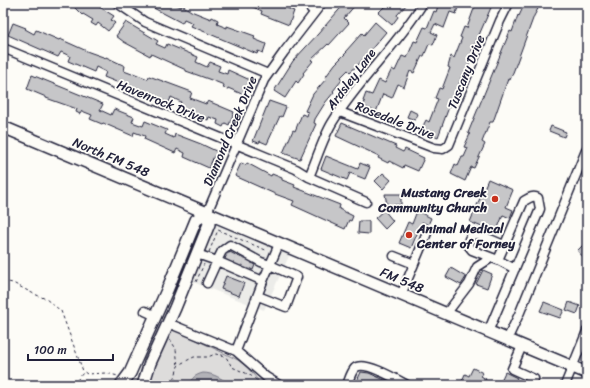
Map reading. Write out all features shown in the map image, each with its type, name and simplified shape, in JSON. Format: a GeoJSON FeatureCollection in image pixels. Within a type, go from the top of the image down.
{"type":"FeatureCollection","features":[{"type":"Feature","properties":{"kind":"main road","name":"North FM 548"},"geometry":{"type":"LineString","coordinates":[[3,127],[207,213]]}},
{"type":"Feature","properties":{"kind":"main road","name":"FM 548"},"geometry":{"type":"LineString","coordinates":[[207,213],[587,373]]}},
{"type":"Feature","properties":{"kind":"main road"},"geometry":{"type":"LineString","coordinates":[[121,380],[130,373],[156,316],[196,220],[207,213],[209,224],[175,308],[171,324],[150,363],[142,385]]}},
{"type":"Feature","properties":{"kind":"main road"},"geometry":{"type":"LineString","coordinates":[[156,316],[171,324]]}},
{"type":"Feature","properties":{"kind":"street"},"geometry":{"type":"LineString","coordinates":[[117,3],[145,22],[268,74]]}},
{"type":"Feature","properties":{"kind":"street"},"geometry":{"type":"LineString","coordinates":[[306,3],[314,12]]}},
{"type":"Feature","properties":{"kind":"street","name":"Diamond Creek Drive"},"geometry":{"type":"LineString","coordinates":[[207,213],[264,80],[322,3]]}},
{"type":"Feature","properties":{"kind":"street","name":"Ardsley Lane"},"geometry":{"type":"LineString","coordinates":[[309,177],[332,124],[362,82],[414,17],[423,3]]}},
{"type":"Feature","properties":{"kind":"street","name":"Tuscany Drive"},"geometry":{"type":"LineString","coordinates":[[443,149],[449,145],[500,21],[509,3]]}},
{"type":"Feature","properties":{"kind":"street","name":"Havenrock Drive"},"geometry":{"type":"LineString","coordinates":[[3,48],[296,169],[309,177],[366,202]]}},
{"type":"Feature","properties":{"kind":"street","name":"Rosedale Drive"},"geometry":{"type":"LineString","coordinates":[[340,112],[434,148],[443,149]]}},
{"type":"Feature","properties":{"kind":"street"},"geometry":{"type":"LineString","coordinates":[[507,340],[523,305],[587,148]]}},
{"type":"Feature","properties":{"kind":"street"},"geometry":{"type":"LineString","coordinates":[[446,314],[469,284],[477,267],[494,259],[504,245],[524,201],[530,197],[538,198],[540,209],[488,332]]}},
{"type":"Feature","properties":{"kind":"street"},"geometry":{"type":"LineString","coordinates":[[401,295],[427,233]]}},
{"type":"Feature","properties":{"kind":"street"},"geometry":{"type":"LineString","coordinates":[[504,245],[478,234],[472,235],[469,239],[468,245],[472,250],[515,269]]}},
{"type":"Feature","properties":{"kind":"street"},"geometry":{"type":"LineString","coordinates":[[236,352],[279,244]]}},
{"type":"Feature","properties":{"kind":"street"},"geometry":{"type":"LineString","coordinates":[[207,283],[224,248],[230,245],[237,252],[249,258],[270,265],[297,277],[286,307],[258,296]]}},
{"type":"Feature","properties":{"kind":"street"},"geometry":{"type":"LineString","coordinates":[[197,254],[232,265],[263,281]]}},
{"type":"Feature","properties":{"kind":"street"},"geometry":{"type":"LineString","coordinates":[[394,256],[414,264]]}},
{"type":"Feature","properties":{"kind":"street"},"geometry":{"type":"LineString","coordinates":[[145,311],[156,316]]}},
{"type":"Feature","properties":{"kind":"street"},"geometry":{"type":"LineString","coordinates":[[171,324],[236,352],[266,377],[279,385]]}},
{"type":"Feature","properties":{"kind":"street"},"geometry":{"type":"LineString","coordinates":[[565,385],[587,331]]}},
{"type":"Feature","properties":{"kind":"street"},"geometry":{"type":"LineString","coordinates":[[522,346],[512,369],[534,379],[532,385]]}},
{"type":"Feature","properties":{"kind":"street"},"geometry":{"type":"LineString","coordinates":[[347,385],[353,370],[361,365],[385,373],[407,385]]}},
{"type":"Feature","properties":{"kind":"path"},"geometry":{"type":"LineString","coordinates":[[3,281],[13,283],[46,299],[61,311],[84,372]]}},
{"type":"Feature","properties":{"kind":"path"},"geometry":{"type":"LineString","coordinates":[[171,324],[170,340],[176,349],[178,366],[172,385]]}},
{"type":"Feature","properties":{"kind":"path"},"geometry":{"type":"LineString","coordinates":[[178,366],[194,357],[208,357],[216,354],[222,354],[232,366],[250,375],[263,385]]}},
{"type":"Feature","properties":{"kind":"path"},"geometry":{"type":"LineString","coordinates":[[84,372],[87,374],[106,373],[116,376],[121,380]]}},
{"type":"Feature","properties":{"kind":"path"},"geometry":{"type":"LineString","coordinates":[[73,385],[84,372]]}},
{"type":"Feature","properties":{"kind":"shaded area"},"geometry":{"type":"Polygon","coordinates":[[[215,224],[222,225],[290,254],[264,310],[190,281],[215,224]]]}},
{"type":"Feature","properties":{"kind":"shaded area"},"geometry":{"type":"Polygon","coordinates":[[[176,330],[238,360],[247,367],[258,380],[256,385],[147,385],[170,331],[176,330]]]}},
{"type":"Feature","properties":{"kind":"shaded area"},"geometry":{"type":"Polygon","coordinates":[[[203,373],[218,377],[230,385],[188,385],[194,377],[203,373]]]}},
{"type":"Feature","properties":{"kind":"building"},"geometry":{"type":"Polygon","coordinates":[[[70,3],[93,3],[114,16],[111,20],[115,23],[108,31],[98,23],[96,26],[91,23],[93,20],[83,14],[82,15],[70,3]]]}},
{"type":"Feature","properties":{"kind":"building"},"geometry":{"type":"Polygon","coordinates":[[[144,3],[173,3],[181,7],[182,5],[191,11],[211,19],[212,17],[218,20],[217,24],[255,36],[254,39],[266,44],[263,53],[258,51],[257,54],[191,26],[193,23],[184,19],[182,23],[144,3]]]}},
{"type":"Feature","properties":{"kind":"building"},"geometry":{"type":"Polygon","coordinates":[[[244,3],[275,3],[294,11],[289,25],[261,14],[262,11],[244,3]]]}},
{"type":"Feature","properties":{"kind":"building"},"geometry":{"type":"Polygon","coordinates":[[[345,3],[357,3],[344,18],[349,23],[329,45],[328,44],[311,60],[313,61],[303,73],[304,74],[298,83],[296,81],[285,98],[274,91],[293,61],[345,3]]]}},
{"type":"Feature","properties":{"kind":"building"},"geometry":{"type":"Polygon","coordinates":[[[390,3],[408,3],[397,15],[398,17],[392,25],[378,13],[390,3]]]}},
{"type":"Feature","properties":{"kind":"building"},"geometry":{"type":"Polygon","coordinates":[[[439,3],[459,3],[456,14],[450,12],[444,28],[435,24],[431,32],[437,35],[433,45],[429,44],[414,73],[410,71],[404,87],[398,84],[392,98],[383,94],[376,112],[363,106],[366,93],[372,95],[379,80],[385,83],[392,69],[395,71],[402,56],[407,58],[414,41],[417,42],[424,27],[427,28],[439,3]]]}},
{"type":"Feature","properties":{"kind":"building"},"geometry":{"type":"Polygon","coordinates":[[[476,3],[493,3],[472,51],[474,52],[471,60],[464,76],[462,75],[457,92],[449,107],[438,137],[421,130],[426,120],[429,122],[438,99],[435,98],[439,88],[442,89],[450,68],[448,67],[451,56],[454,58],[462,38],[460,37],[464,27],[467,28],[476,3]]]}},
{"type":"Feature","properties":{"kind":"building"},"geometry":{"type":"Polygon","coordinates":[[[525,3],[541,3],[534,16],[510,80],[508,79],[493,122],[490,122],[482,142],[485,144],[474,168],[471,167],[465,181],[451,174],[455,164],[458,166],[468,148],[464,147],[470,134],[468,133],[510,31],[512,32],[518,15],[519,16],[525,3]]]}},
{"type":"Feature","properties":{"kind":"building"},"geometry":{"type":"Polygon","coordinates":[[[126,22],[158,41],[156,44],[165,48],[167,44],[198,57],[196,62],[207,67],[210,62],[220,66],[218,71],[227,74],[228,70],[250,80],[244,95],[228,88],[223,88],[224,85],[186,71],[151,54],[150,56],[124,42],[116,36],[126,22]]]}},
{"type":"Feature","properties":{"kind":"building"},"geometry":{"type":"Polygon","coordinates":[[[375,22],[386,32],[358,65],[350,72],[348,70],[340,78],[342,80],[315,119],[314,123],[316,124],[300,159],[283,153],[302,114],[307,116],[308,112],[305,111],[313,94],[326,79],[325,78],[335,64],[347,52],[346,51],[362,33],[364,35],[375,22]]]}},
{"type":"Feature","properties":{"kind":"building"},"geometry":{"type":"Polygon","coordinates":[[[13,23],[26,28],[25,29],[34,34],[36,30],[89,52],[106,57],[125,66],[124,71],[148,79],[149,76],[192,92],[190,98],[206,104],[208,101],[234,112],[229,125],[225,123],[223,127],[217,124],[218,120],[209,117],[208,120],[179,108],[181,102],[171,97],[169,103],[104,77],[106,72],[96,67],[94,72],[68,61],[70,56],[61,52],[58,57],[8,35],[13,23]]]}},
{"type":"Feature","properties":{"kind":"building"},"geometry":{"type":"Polygon","coordinates":[[[32,75],[103,104],[100,110],[111,115],[114,109],[134,117],[132,122],[143,126],[145,121],[167,130],[165,134],[174,138],[175,134],[201,144],[218,152],[216,158],[214,156],[209,168],[184,157],[185,153],[177,149],[175,153],[144,139],[145,136],[134,132],[133,136],[90,119],[92,115],[82,111],[80,114],[76,112],[77,109],[46,98],[27,89],[32,75]]]}},
{"type":"Feature","properties":{"kind":"building"},"geometry":{"type":"Polygon","coordinates":[[[269,101],[286,107],[282,117],[280,116],[267,144],[260,141],[259,143],[253,141],[269,101]]]}},
{"type":"Feature","properties":{"kind":"building"},"geometry":{"type":"Polygon","coordinates":[[[410,110],[418,114],[415,120],[407,117],[410,110]]]}},
{"type":"Feature","properties":{"kind":"building"},"geometry":{"type":"Polygon","coordinates":[[[342,123],[396,146],[395,148],[403,152],[405,149],[424,158],[418,171],[404,165],[403,168],[389,161],[388,163],[378,158],[379,156],[336,136],[342,123]]]}},
{"type":"Feature","properties":{"kind":"building"},"geometry":{"type":"Polygon","coordinates":[[[551,126],[566,132],[564,137],[549,131],[551,126]]]}},
{"type":"Feature","properties":{"kind":"building"},"geometry":{"type":"Polygon","coordinates":[[[326,156],[358,169],[360,163],[370,167],[365,179],[350,173],[347,180],[321,169],[326,156]]]}},
{"type":"Feature","properties":{"kind":"building"},"geometry":{"type":"Polygon","coordinates":[[[241,163],[246,165],[247,163],[271,176],[272,174],[282,178],[282,180],[295,185],[294,187],[340,205],[339,209],[353,216],[351,221],[349,220],[345,229],[292,205],[294,201],[235,176],[241,163]]]}},
{"type":"Feature","properties":{"kind":"building"},"geometry":{"type":"Polygon","coordinates":[[[383,173],[391,180],[383,189],[375,181],[383,173]]]}},
{"type":"Feature","properties":{"kind":"building","name":"Mustang Creek Community Church"},"geometry":{"type":"Polygon","coordinates":[[[488,179],[513,190],[506,207],[513,210],[510,218],[503,215],[496,233],[470,222],[488,179]]]}},
{"type":"Feature","properties":{"kind":"building"},"geometry":{"type":"Polygon","coordinates":[[[385,194],[401,194],[401,205],[387,205],[385,194]]]}},
{"type":"Feature","properties":{"kind":"building"},"geometry":{"type":"Polygon","coordinates":[[[384,210],[393,221],[385,229],[375,218],[384,210]]]}},
{"type":"Feature","properties":{"kind":"building","name":"Animal Medical Center of Forney"},"geometry":{"type":"Polygon","coordinates":[[[417,211],[431,218],[428,225],[422,222],[411,248],[399,243],[408,222],[412,224],[417,211]]]}},
{"type":"Feature","properties":{"kind":"building"},"geometry":{"type":"Polygon","coordinates":[[[359,221],[369,221],[369,234],[358,233],[359,221]]]}},
{"type":"Feature","properties":{"kind":"building"},"geometry":{"type":"Polygon","coordinates":[[[587,241],[587,260],[577,251],[587,241]]]}},
{"type":"Feature","properties":{"kind":"building"},"geometry":{"type":"Polygon","coordinates":[[[230,252],[255,265],[253,270],[225,258],[230,252]]]}},
{"type":"Feature","properties":{"kind":"building"},"geometry":{"type":"Polygon","coordinates":[[[451,268],[466,277],[461,285],[446,277],[451,268]]]}},
{"type":"Feature","properties":{"kind":"building"},"geometry":{"type":"Polygon","coordinates":[[[483,270],[492,274],[487,288],[476,284],[483,270]]]}},
{"type":"Feature","properties":{"kind":"building"},"geometry":{"type":"Polygon","coordinates":[[[226,276],[244,283],[239,296],[221,289],[226,276]]]}},
{"type":"Feature","properties":{"kind":"building"},"geometry":{"type":"Polygon","coordinates":[[[544,302],[564,310],[560,318],[540,311],[544,302]]]}},
{"type":"Feature","properties":{"kind":"building"},"geometry":{"type":"Polygon","coordinates":[[[569,302],[580,306],[577,314],[566,310],[569,302]]]}},
{"type":"Feature","properties":{"kind":"building"},"geometry":{"type":"Polygon","coordinates":[[[473,368],[483,373],[481,376],[486,379],[483,385],[479,385],[469,380],[468,384],[462,381],[465,374],[469,376],[473,368]]]}},
{"type":"Feature","properties":{"kind":"building"},"geometry":{"type":"Polygon","coordinates":[[[361,372],[369,373],[391,383],[390,385],[361,385],[356,383],[361,372]]]}},
{"type":"Feature","properties":{"kind":"building"},"geometry":{"type":"Polygon","coordinates":[[[505,372],[517,378],[514,385],[499,385],[505,372]]]}},
{"type":"Feature","properties":{"kind":"tunnel"},"geometry":{"type":"LineString","coordinates":[[229,262],[232,253]]}},
{"type":"Feature","properties":{"kind":"tunnel"},"geometry":{"type":"LineString","coordinates":[[237,265],[240,257]]}},
{"type":"Feature","properties":{"kind":"tunnel"},"geometry":{"type":"LineString","coordinates":[[246,268],[248,260]]}},
{"type":"Feature","properties":{"kind":"place","name":"Mustang Creek Community Church"},"geometry":{"type":"Point","coordinates":[495,199]}},
{"type":"Feature","properties":{"kind":"place","name":"Animal Medical Center of Forney"},"geometry":{"type":"Point","coordinates":[409,235]}}]}
